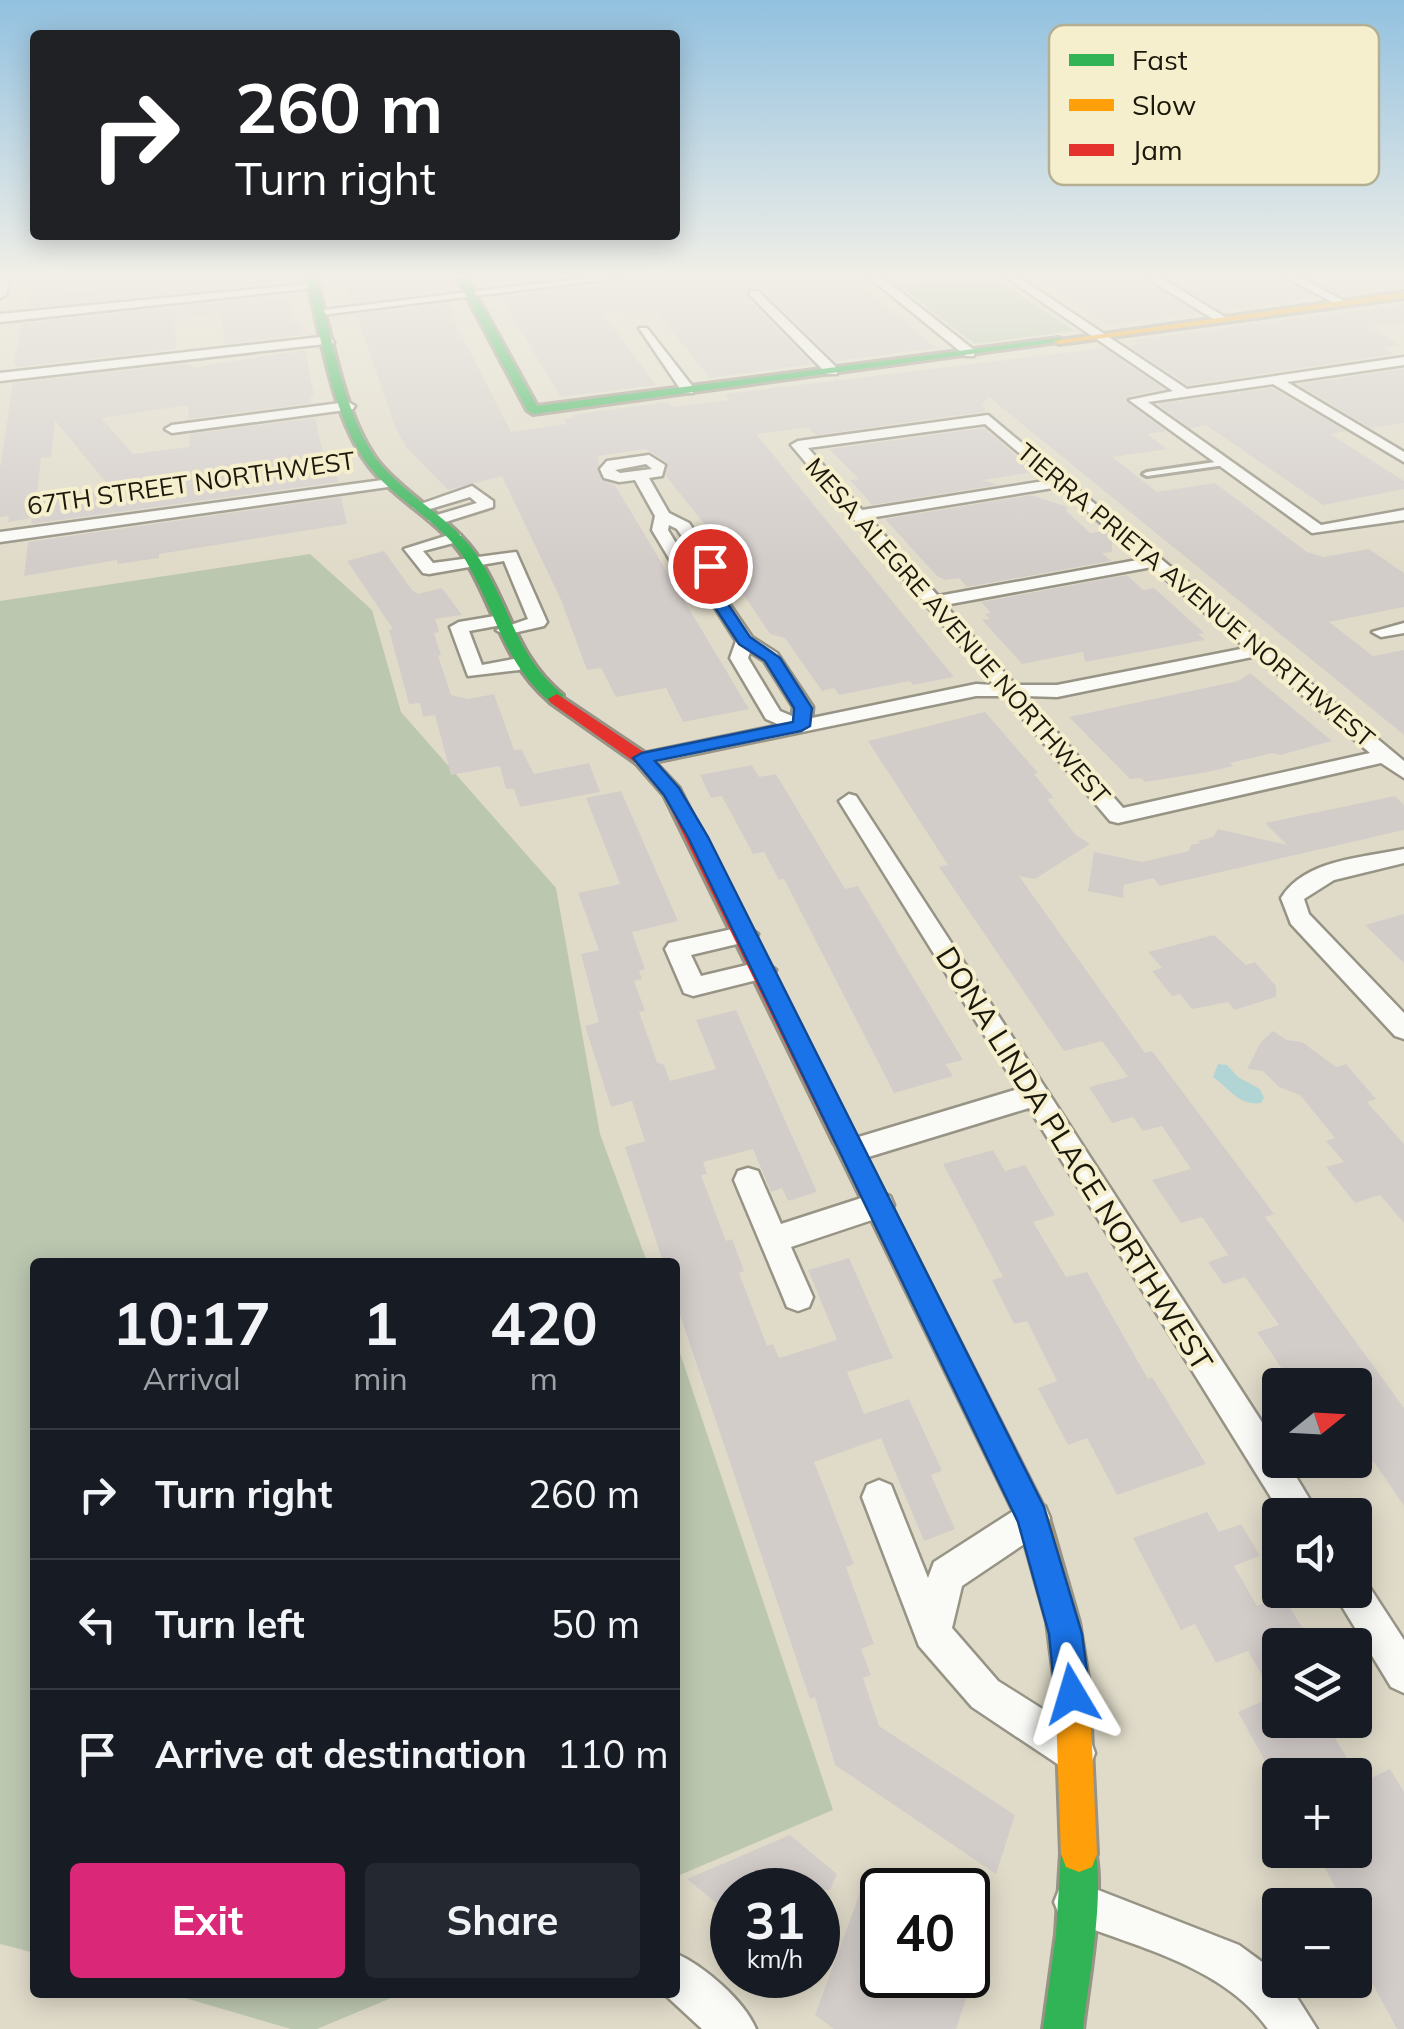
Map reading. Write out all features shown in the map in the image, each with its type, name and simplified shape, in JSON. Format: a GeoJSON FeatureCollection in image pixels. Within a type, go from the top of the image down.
{"type":"FeatureCollection","features":[{"type":"Feature","properties":{"kind":"street"},"geometry":{"type":"LineString","coordinates":[[0,377],[38,373]]}},
{"type":"Feature","properties":{"kind":"street"},"geometry":{"type":"LineString","coordinates":[[339,373],[363,446],[390,483],[455,538],[474,560],[518,664],[560,703],[642,758],[672,792],[764,970],[1033,1518],[1065,1634],[1080,1755],[1070,1990],[1063,2029]]}},
{"type":"Feature","properties":{"kind":"street"},"geometry":{"type":"LineString","coordinates":[[513,373],[533,410],[827,373]]}},
{"type":"Feature","properties":{"kind":"street"},"geometry":{"type":"LineString","coordinates":[[675,373],[688,390]]}},
{"type":"Feature","properties":{"kind":"street"},"geometry":{"type":"LineString","coordinates":[[1154,373],[1185,393]]}},
{"type":"Feature","properties":{"kind":"street"},"geometry":{"type":"LineString","coordinates":[[1325,373],[1136,400],[1318,530],[1404,514]]}},
{"type":"Feature","properties":{"kind":"street"},"geometry":{"type":"LineString","coordinates":[[1275,380],[1404,458]]}},
{"type":"Feature","properties":{"kind":"street"},"geometry":{"type":"LineString","coordinates":[[172,428],[348,406]]}},
{"type":"Feature","properties":{"kind":"street","name":"TIERRA PRIETA AVENUE NORTHWEST"},"geometry":{"type":"LineString","coordinates":[[798,445],[988,419],[1404,772]]}},
{"type":"Feature","properties":{"kind":"street"},"geometry":{"type":"LineString","coordinates":[[1384,445],[1404,442]]}},
{"type":"Feature","properties":{"kind":"street","name":"MESA ALEGRE AVENUE NORTHWEST"},"geometry":{"type":"LineString","coordinates":[[798,445],[1118,816],[1385,756]]}},
{"type":"Feature","properties":{"kind":"street"},"geometry":{"type":"LineString","coordinates":[[641,477],[664,516],[660,530],[685,571],[704,580],[744,641],[771,658],[803,708],[801,726]]}},
{"type":"Feature","properties":{"kind":"street"},"geometry":{"type":"LineString","coordinates":[[858,515],[1064,482]]}},
{"type":"Feature","properties":{"kind":"street","name":"67TH STREET NORTHWEST"},"geometry":{"type":"LineString","coordinates":[[0,538],[390,483]]}},
{"type":"Feature","properties":{"kind":"street"},"geometry":{"type":"LineString","coordinates":[[455,538],[412,549],[428,569],[510,555],[538,622],[459,627],[474,672],[518,664]]}},
{"type":"Feature","properties":{"kind":"street"},"geometry":{"type":"LineString","coordinates":[[934,602],[1157,561]]}},
{"type":"Feature","properties":{"kind":"street"},"geometry":{"type":"LineString","coordinates":[[1380,632],[1404,628]]}},
{"type":"Feature","properties":{"kind":"street"},"geometry":{"type":"LineString","coordinates":[[744,641],[739,658],[773,715],[801,726]]}},
{"type":"Feature","properties":{"kind":"street"},"geometry":{"type":"LineString","coordinates":[[642,758],[976,690],[1057,691],[1262,650]]}},
{"type":"Feature","properties":{"kind":"street","name":"DONA LINDA PLACE NORTHWEST"},"geometry":{"type":"LineString","coordinates":[[848,801],[1291,1498]]}},
{"type":"Feature","properties":{"kind":"street"},"geometry":{"type":"LineString","coordinates":[[1404,856],[1311,879],[1297,888],[1292,898],[1299,918],[1404,1029]]}},
{"type":"Feature","properties":{"kind":"street"},"geometry":{"type":"LineString","coordinates":[[746,934],[677,949],[693,987],[764,970]]}},
{"type":"Feature","properties":{"kind":"street"},"geometry":{"type":"LineString","coordinates":[[852,1150],[1032,1096]]}},
{"type":"Feature","properties":{"kind":"street"},"geometry":{"type":"LineString","coordinates":[[748,1180],[798,1297]]}},
{"type":"Feature","properties":{"kind":"street"},"geometry":{"type":"LineString","coordinates":[[773,1240],[880,1205]]}},
{"type":"Feature","properties":{"kind":"street"},"geometry":{"type":"LineString","coordinates":[[879,1497],[932,1633],[985,1694],[1080,1755]]}},
{"type":"Feature","properties":{"kind":"street"},"geometry":{"type":"LineString","coordinates":[[932,1633],[947,1576],[1033,1518]]}},
{"type":"Feature","properties":{"kind":"street"},"geometry":{"type":"LineString","coordinates":[[1362,1608],[1404,1674]]}},
{"type":"Feature","properties":{"kind":"street"},"geometry":{"type":"LineString","coordinates":[[1075,1902],[1224,1960],[1270,1994],[1295,2029]]}},
{"type":"Feature","properties":{"kind":"street"},"geometry":{"type":"LineString","coordinates":[[680,1980],[734,2029]]}},
{"type":"Feature","properties":{"kind":"lane"},"geometry":{"type":"LineString","coordinates":[[1147,474],[1222,463]]}},
{"type":"Feature","properties":{"kind":"green space"},"geometry":{"type":"Polygon","coordinates":[[[310,554],[372,610],[401,712],[556,888],[600,1134],[646,1258],[30,1258],[30,1952],[0,1944],[0,601],[310,554]]]}},
{"type":"Feature","properties":{"kind":"green space"},"geometry":{"type":"Polygon","coordinates":[[[680,1353],[833,1810],[680,1875],[680,1353]]]}},
{"type":"Feature","properties":{"kind":"green space"},"geometry":{"type":"Polygon","coordinates":[[[185,1998],[391,1998],[317,2029],[291,2029],[185,1998]]]}},
{"type":"Feature","properties":{"kind":"water"},"geometry":{"type":"Polygon","coordinates":[[[1218,1064],[1227,1065],[1238,1077],[1260,1089],[1264,1098],[1261,1103],[1241,1099],[1213,1077],[1218,1064]]]}},
{"type":"Feature","properties":{"kind":"building"},"geometry":{"type":"Polygon","coordinates":[[[105,373],[309,373],[314,397],[310,398],[311,403],[189,419],[188,405],[101,418],[133,454],[189,447],[190,434],[315,418],[325,463],[333,462],[338,482],[31,524],[32,518],[8,522],[9,516],[0,517],[0,469],[13,383],[105,373]],[[55,420],[51,457],[41,458],[36,501],[112,490],[55,420]]]}},
{"type":"Feature","properties":{"kind":"building"},"geometry":{"type":"Polygon","coordinates":[[[376,373],[481,373],[511,432],[567,424],[564,419],[574,418],[572,415],[668,402],[672,407],[729,400],[725,394],[901,373],[1140,373],[1164,389],[1128,396],[1125,401],[1166,431],[1147,434],[1167,449],[1112,457],[1157,492],[1215,483],[1307,552],[1324,557],[1369,549],[1404,573],[1404,607],[1329,622],[1373,656],[1404,650],[1404,735],[989,397],[981,405],[987,411],[816,435],[808,427],[756,434],[954,677],[913,685],[910,681],[839,695],[834,688],[822,691],[785,638],[770,634],[735,582],[739,581],[731,569],[736,568],[730,556],[666,476],[667,462],[646,449],[598,456],[601,480],[615,485],[749,709],[683,722],[666,688],[616,697],[601,668],[587,670],[561,600],[502,476],[448,490],[406,447],[376,373]]]}},
{"type":"Feature","properties":{"kind":"building"},"geometry":{"type":"Polygon","coordinates":[[[546,373],[647,373],[656,385],[561,397],[546,373]]]}},
{"type":"Feature","properties":{"kind":"building"},"geometry":{"type":"Polygon","coordinates":[[[706,373],[749,373],[710,378],[706,373]]]}},
{"type":"Feature","properties":{"kind":"building"},"geometry":{"type":"Polygon","coordinates":[[[1169,373],[1270,373],[1188,385],[1169,373]]]}},
{"type":"Feature","properties":{"kind":"building"},"geometry":{"type":"Polygon","coordinates":[[[1404,373],[1404,423],[1371,428],[1298,384],[1404,373]]]}},
{"type":"Feature","properties":{"kind":"building"},"geometry":{"type":"Polygon","coordinates":[[[1272,388],[1345,431],[1330,434],[1404,481],[1404,489],[1323,505],[1206,425],[1190,428],[1158,404],[1272,388]]]}},
{"type":"Feature","properties":{"kind":"building"},"geometry":{"type":"Polygon","coordinates":[[[984,428],[1035,472],[982,480],[998,485],[872,505],[850,480],[859,479],[829,449],[984,428]]]}},
{"type":"Feature","properties":{"kind":"building"},"geometry":{"type":"Polygon","coordinates":[[[1031,495],[1067,507],[1066,511],[1090,533],[1104,531],[1112,537],[1112,552],[1102,553],[1111,561],[967,587],[959,578],[945,580],[937,576],[885,519],[1031,495]]]}},
{"type":"Feature","properties":{"kind":"building"},"geometry":{"type":"Polygon","coordinates":[[[341,497],[347,524],[159,554],[159,558],[117,564],[117,560],[24,576],[28,542],[341,497]]]}},
{"type":"Feature","properties":{"kind":"building"},"geometry":{"type":"Polygon","coordinates":[[[384,551],[412,590],[418,594],[442,588],[462,615],[435,619],[439,632],[434,633],[441,655],[438,656],[451,695],[468,699],[494,694],[514,750],[521,749],[534,774],[589,763],[600,792],[520,807],[514,789],[506,789],[500,766],[451,775],[435,715],[423,717],[420,703],[409,704],[389,630],[393,629],[347,561],[384,551]]]}},
{"type":"Feature","properties":{"kind":"building"},"geometry":{"type":"Polygon","coordinates":[[[1127,575],[1143,590],[1154,588],[1204,633],[1198,634],[1205,640],[1085,662],[1083,652],[1022,664],[982,620],[990,619],[985,614],[991,613],[981,602],[1127,575]]]}},
{"type":"Feature","properties":{"kind":"building"},"geometry":{"type":"Polygon","coordinates":[[[1250,673],[1332,741],[1230,763],[1233,766],[1208,772],[1145,782],[1141,778],[1130,779],[1069,717],[1238,681],[1250,673]]]}},
{"type":"Feature","properties":{"kind":"building"},"geometry":{"type":"Polygon","coordinates":[[[985,712],[1038,773],[1034,774],[1054,798],[1047,799],[1076,835],[1090,844],[1035,879],[1019,876],[1145,1053],[1152,1051],[1274,1214],[1265,1217],[1404,1408],[1404,1506],[1372,1463],[1372,1368],[1281,1368],[1257,1332],[1279,1325],[1245,1277],[1223,1284],[1208,1262],[1228,1255],[1202,1217],[1181,1223],[1152,1180],[1191,1169],[1162,1126],[1143,1131],[1133,1117],[1112,1123],[1089,1087],[1128,1077],[1102,1041],[1064,1051],[939,867],[948,865],[868,741],[985,712]]]}},
{"type":"Feature","properties":{"kind":"building"},"geometry":{"type":"Polygon","coordinates":[[[752,765],[759,777],[776,774],[845,889],[858,886],[963,1060],[946,1064],[953,1076],[894,1093],[784,879],[779,880],[764,852],[753,854],[722,796],[711,798],[700,775],[752,765]]]}},
{"type":"Feature","properties":{"kind":"building"},"geometry":{"type":"Polygon","coordinates":[[[621,791],[678,921],[632,932],[645,969],[639,971],[642,979],[634,981],[645,1011],[639,1012],[657,1062],[664,1065],[670,1081],[716,1069],[696,1020],[736,1010],[817,1192],[788,1201],[782,1188],[771,1192],[753,1149],[703,1162],[707,1174],[701,1175],[726,1241],[732,1239],[744,1271],[739,1273],[767,1346],[773,1344],[779,1358],[837,1340],[808,1270],[849,1258],[893,1358],[847,1372],[864,1414],[909,1399],[942,1471],[931,1475],[955,1529],[924,1541],[881,1438],[814,1462],[854,1564],[846,1567],[874,1644],[861,1649],[871,1675],[863,1678],[879,1726],[1015,1815],[996,1874],[835,1765],[815,1697],[810,1699],[680,1315],[680,1258],[662,1258],[625,1147],[645,1141],[632,1101],[611,1107],[585,1026],[599,1022],[581,954],[599,950],[578,893],[620,884],[586,798],[621,791]]]}},
{"type":"Feature","properties":{"kind":"building"},"geometry":{"type":"Polygon","coordinates":[[[1395,796],[1404,805],[1404,830],[1160,886],[1153,878],[1124,885],[1123,898],[1088,891],[1094,852],[1142,862],[1189,851],[1191,845],[1213,837],[1218,829],[1287,845],[1265,823],[1395,796]]]}},
{"type":"Feature","properties":{"kind":"building"},"geometry":{"type":"Polygon","coordinates":[[[1404,914],[1404,963],[1365,925],[1404,914]]]}},
{"type":"Feature","properties":{"kind":"building"},"geometry":{"type":"Polygon","coordinates":[[[1214,935],[1246,965],[1255,962],[1276,986],[1276,997],[1234,1010],[1228,1002],[1192,1009],[1180,994],[1172,996],[1152,971],[1162,968],[1148,952],[1214,935]]]}},
{"type":"Feature","properties":{"kind":"building"},"geometry":{"type":"Polygon","coordinates":[[[1273,1031],[1287,1040],[1302,1042],[1336,1067],[1346,1064],[1376,1099],[1367,1102],[1404,1144],[1404,1223],[1380,1195],[1355,1203],[1326,1167],[1344,1162],[1326,1141],[1335,1138],[1300,1095],[1279,1087],[1263,1071],[1247,1069],[1261,1042],[1273,1031]]]}},
{"type":"Feature","properties":{"kind":"building"},"geometry":{"type":"Polygon","coordinates":[[[993,1150],[1005,1171],[1025,1165],[1055,1215],[1033,1222],[1066,1277],[1087,1272],[1148,1379],[1152,1377],[1206,1464],[1117,1495],[1087,1438],[1068,1445],[1038,1388],[1057,1381],[1027,1321],[1014,1324],[992,1280],[1003,1277],[943,1164],[993,1150]]]}},
{"type":"Feature","properties":{"kind":"building"},"geometry":{"type":"Polygon","coordinates":[[[1207,1512],[1219,1532],[1241,1524],[1260,1556],[1234,1566],[1257,1606],[1290,1608],[1302,1628],[1262,1628],[1262,1675],[1248,1651],[1216,1663],[1195,1624],[1181,1630],[1133,1538],[1207,1512]]]}},
{"type":"Feature","properties":{"kind":"building"},"geometry":{"type":"Polygon","coordinates":[[[1262,1701],[1262,1738],[1335,1738],[1347,1758],[1264,1758],[1238,1712],[1262,1701]]]}},
{"type":"Feature","properties":{"kind":"building"},"geometry":{"type":"Polygon","coordinates":[[[1390,1769],[1404,1792],[1404,2029],[1397,2029],[1372,1983],[1372,1888],[1336,1888],[1325,1868],[1372,1868],[1372,1778],[1390,1769]]]}},
{"type":"Feature","properties":{"kind":"building"},"geometry":{"type":"Polygon","coordinates":[[[790,1835],[830,1868],[713,1868],[790,1835]]]}},
{"type":"Feature","properties":{"kind":"building"},"geometry":{"type":"Polygon","coordinates":[[[710,1869],[710,1898],[687,1879],[710,1869]]]}},
{"type":"Feature","properties":{"kind":"building"},"geometry":{"type":"Polygon","coordinates":[[[860,1893],[860,1998],[966,1998],[956,2029],[834,2029],[815,2015],[821,1998],[840,1998],[840,1947],[860,1893]]]}},
{"type":"Feature","properties":{"kind":"traffic: fast"},"geometry":{"type":"LineString","coordinates":[[337,373],[365,451],[388,479],[466,549],[516,653],[540,685],[557,699]]}},
{"type":"Feature","properties":{"kind":"traffic: fast"},"geometry":{"type":"LineString","coordinates":[[513,373],[533,410],[817,373]]}},
{"type":"Feature","properties":{"kind":"traffic: fast"},"geometry":{"type":"LineString","coordinates":[[1063,2029],[1075,1934],[1079,1854]]}},
{"type":"Feature","properties":{"kind":"traffic: slow"},"geometry":{"type":"LineString","coordinates":[[843,1136],[1033,1518],[1063,1622],[1072,1684],[1079,1854]]}},
{"type":"Feature","properties":{"kind":"traffic: jam"},"geometry":{"type":"LineString","coordinates":[[557,699],[642,759],[672,792],[843,1136]]}},
{"type":"Feature","properties":{"kind":"route"},"geometry":{"type":"LineString","coordinates":[[710,566],[704,580],[744,641],[771,658],[803,708],[801,726],[642,758],[672,792],[698,837],[1033,1518],[1065,1634],[1072,1694]]}}]}
